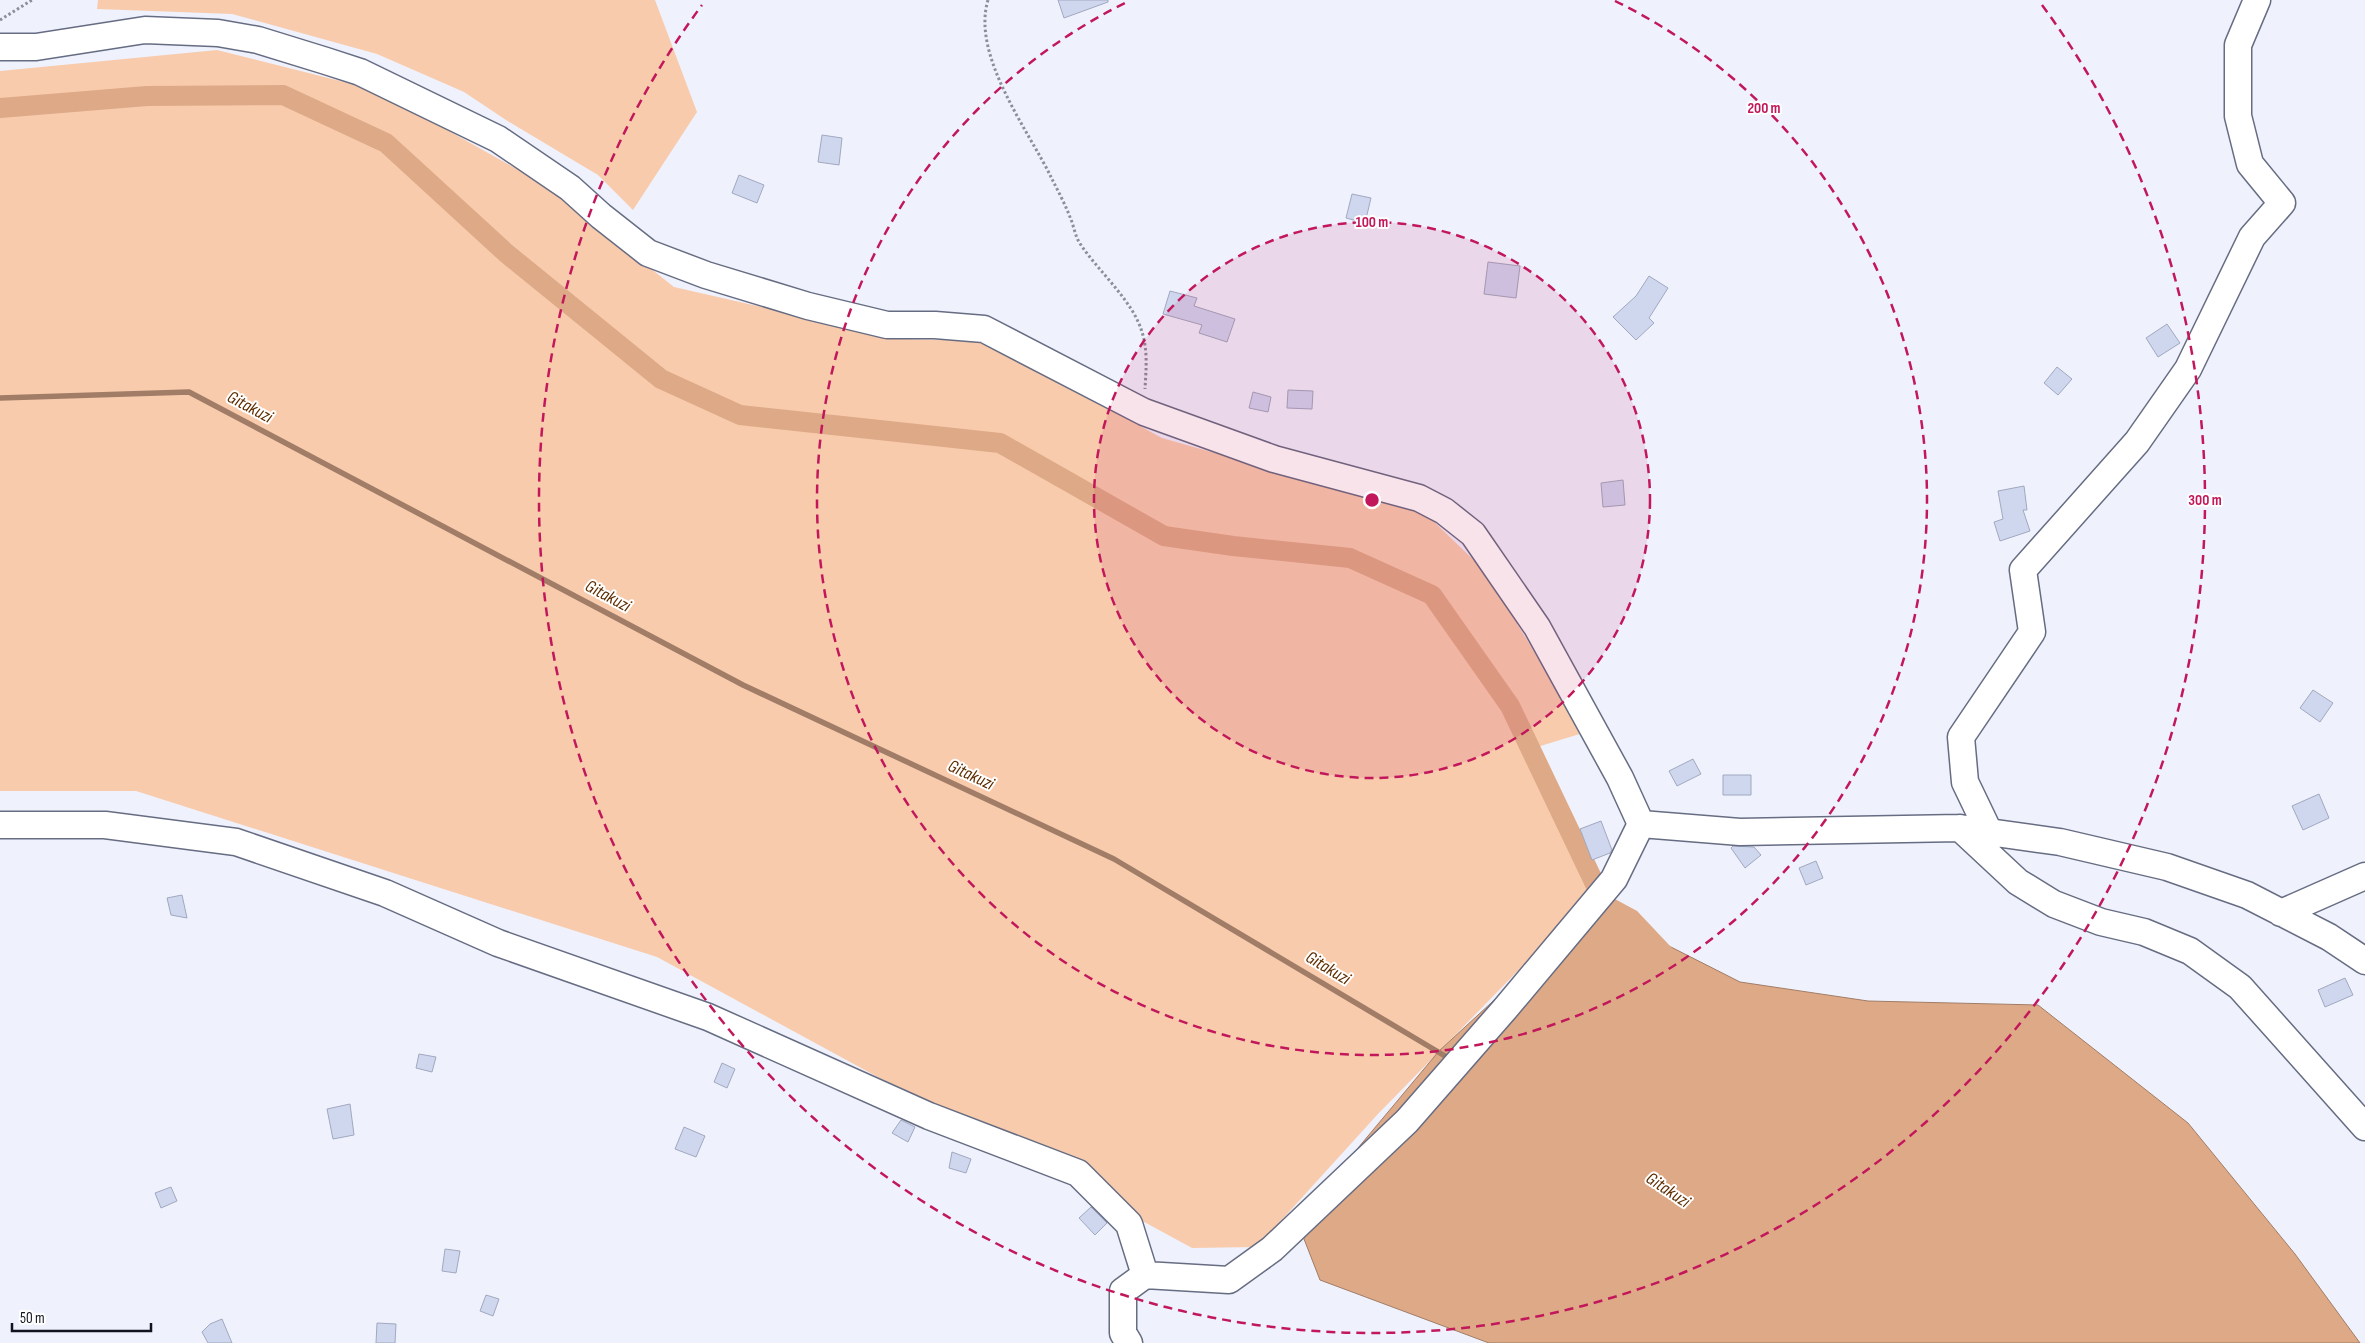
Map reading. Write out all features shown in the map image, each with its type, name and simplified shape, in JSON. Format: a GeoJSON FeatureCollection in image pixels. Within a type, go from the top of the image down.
{"type":"FeatureCollection","features":[{"type":"Feature","properties":{"kind":"street"},"geometry":{"type":"LineString","coordinates":[[1989,832],[1965,782],[1961,737],[2032,632],[2023,570],[2137,442],[2188,369],[2252,237],[2282,203],[2250,164],[2238,116],[2238,45],[2257,0]]}},
{"type":"Feature","properties":{"kind":"street"},"geometry":{"type":"LineString","coordinates":[[0,47],[36,47],[145,30],[218,33],[258,40],[326,61],[360,72],[498,140],[570,188],[601,216],[648,253],[706,275],[808,306],[887,325],[935,325],[984,329],[1144,412],[1274,459],[1419,498],[1444,511],[1474,534],[1537,627],[1620,778],[1641,824]]}},
{"type":"Feature","properties":{"kind":"street"},"geometry":{"type":"LineString","coordinates":[[1641,824],[1740,832],[1960,828],[2060,842],[2167,867],[2247,896],[2329,937],[2365,961]]}},
{"type":"Feature","properties":{"kind":"street"},"geometry":{"type":"LineString","coordinates":[[1129,1343],[1123,1333],[1123,1291],[1144,1275],[1229,1280],[1272,1249],[1407,1121],[1468,1052],[1609,884],[1641,824]]}},
{"type":"Feature","properties":{"kind":"street"},"geometry":{"type":"LineString","coordinates":[[0,825],[105,825],[236,842],[385,893],[498,942],[708,1017],[930,1116],[1078,1173],[1129,1224],[1144,1275]]}},
{"type":"Feature","properties":{"kind":"street"},"geometry":{"type":"LineString","coordinates":[[1960,828],[2018,882],[2054,904],[2102,922],[2144,932],[2190,951],[2240,987],[2365,1127]]}},
{"type":"Feature","properties":{"kind":"street"},"geometry":{"type":"LineString","coordinates":[[2281,913],[2338,886],[2365,876]]}},
{"type":"Feature","properties":{"kind":"path"},"geometry":{"type":"LineString","coordinates":[[0,20],[32,0]]}},
{"type":"Feature","properties":{"kind":"path"},"geometry":{"type":"LineString","coordinates":[[988,0],[985,9],[985,26],[996,72],[1004,92],[1051,176],[1080,245],[1116,289],[1134,315],[1142,332],[1146,359],[1144,412]]}},
{"type":"Feature","properties":{"kind":"shaded area"},"geometry":{"type":"Polygon","coordinates":[[[98,0],[655,0],[697,112],[633,210],[598,175],[506,120],[464,92],[377,54],[232,14],[97,9],[98,0]]]}},
{"type":"Feature","properties":{"kind":"shaded area"},"geometry":{"type":"Polygon","coordinates":[[[217,50],[376,90],[547,186],[674,287],[902,339],[984,341],[1162,438],[1425,513],[1486,572],[1583,733],[1534,748],[1591,867],[1595,892],[1377,1115],[1257,1247],[1192,1248],[657,957],[136,791],[0,791],[0,71],[217,50]]]}},
{"type":"Feature","properties":{"kind":"water"},"geometry":{"type":"Polygon","coordinates":[[[1594,908],[1740,982],[1868,1001],[2038,1005],[2188,1123],[2295,1254],[2360,1343],[1489,1343],[1320,1280],[1297,1221],[1439,1051],[1594,908]]]}},
{"type":"Feature","properties":{"kind":"building"},"geometry":{"type":"Polygon","coordinates":[[[1058,0],[1108,0],[1108,2],[1064,18],[1058,0]]]}},
{"type":"Feature","properties":{"kind":"building"},"geometry":{"type":"Polygon","coordinates":[[[822,135],[842,138],[839,165],[818,162],[822,135]]]}},
{"type":"Feature","properties":{"kind":"building"},"geometry":{"type":"Polygon","coordinates":[[[739,175],[764,185],[757,203],[732,193],[739,175]]]}},
{"type":"Feature","properties":{"kind":"building"},"geometry":{"type":"Polygon","coordinates":[[[1352,194],[1371,198],[1365,223],[1346,218],[1352,194]]]}},
{"type":"Feature","properties":{"kind":"building"},"geometry":{"type":"Polygon","coordinates":[[[1488,262],[1520,266],[1516,298],[1484,294],[1488,262]]]}},
{"type":"Feature","properties":{"kind":"building"},"geometry":{"type":"Polygon","coordinates":[[[1649,276],[1668,288],[1649,318],[1654,323],[1636,340],[1613,317],[1636,296],[1649,276]]]}},
{"type":"Feature","properties":{"kind":"building"},"geometry":{"type":"Polygon","coordinates":[[[1170,291],[1197,298],[1194,306],[1235,319],[1227,342],[1199,333],[1202,325],[1163,314],[1170,291]]]}},
{"type":"Feature","properties":{"kind":"building"},"geometry":{"type":"Polygon","coordinates":[[[2167,324],[2180,343],[2158,357],[2146,338],[2167,324]]]}},
{"type":"Feature","properties":{"kind":"building"},"geometry":{"type":"Polygon","coordinates":[[[2057,367],[2072,379],[2058,395],[2044,383],[2057,367]]]}},
{"type":"Feature","properties":{"kind":"building"},"geometry":{"type":"Polygon","coordinates":[[[1288,390],[1313,391],[1312,409],[1287,408],[1288,390]]]}},
{"type":"Feature","properties":{"kind":"building"},"geometry":{"type":"Polygon","coordinates":[[[1253,392],[1271,397],[1268,412],[1249,408],[1253,392]]]}},
{"type":"Feature","properties":{"kind":"building"},"geometry":{"type":"Polygon","coordinates":[[[1623,480],[1625,505],[1603,507],[1601,483],[1623,480]]]}},
{"type":"Feature","properties":{"kind":"building"},"geometry":{"type":"Polygon","coordinates":[[[2024,486],[2027,510],[2023,510],[2030,531],[2000,541],[1994,522],[2003,519],[1998,491],[2024,486]]]}},
{"type":"Feature","properties":{"kind":"building"},"geometry":{"type":"Polygon","coordinates":[[[2313,690],[2333,703],[2320,722],[2300,708],[2313,690]]]}},
{"type":"Feature","properties":{"kind":"building"},"geometry":{"type":"Polygon","coordinates":[[[1693,759],[1701,774],[1677,786],[1669,771],[1693,759]]]}},
{"type":"Feature","properties":{"kind":"building"},"geometry":{"type":"Polygon","coordinates":[[[1723,775],[1751,775],[1751,795],[1723,795],[1723,775]]]}},
{"type":"Feature","properties":{"kind":"building"},"geometry":{"type":"Polygon","coordinates":[[[2319,794],[2329,818],[2303,830],[2292,806],[2319,794]]]}},
{"type":"Feature","properties":{"kind":"building"},"geometry":{"type":"Polygon","coordinates":[[[1601,821],[1612,850],[1610,853],[1592,860],[1580,829],[1601,821]]]}},
{"type":"Feature","properties":{"kind":"building"},"geometry":{"type":"Polygon","coordinates":[[[1733,846],[1754,847],[1761,855],[1745,868],[1731,848],[1733,846]]]}},
{"type":"Feature","properties":{"kind":"building"},"geometry":{"type":"Polygon","coordinates":[[[1816,861],[1823,878],[1806,885],[1799,868],[1816,861]]]}},
{"type":"Feature","properties":{"kind":"building"},"geometry":{"type":"Polygon","coordinates":[[[182,895],[187,918],[171,915],[167,898],[182,895]]]}},
{"type":"Feature","properties":{"kind":"building"},"geometry":{"type":"Polygon","coordinates":[[[2345,978],[2353,995],[2325,1007],[2318,990],[2345,978]]]}},
{"type":"Feature","properties":{"kind":"building"},"geometry":{"type":"Polygon","coordinates":[[[419,1054],[436,1057],[432,1072],[416,1068],[419,1054]]]}},
{"type":"Feature","properties":{"kind":"building"},"geometry":{"type":"Polygon","coordinates":[[[722,1063],[735,1069],[727,1088],[714,1082],[722,1063]]]}},
{"type":"Feature","properties":{"kind":"building"},"geometry":{"type":"Polygon","coordinates":[[[350,1104],[354,1135],[333,1139],[327,1109],[350,1104]]]}},
{"type":"Feature","properties":{"kind":"building"},"geometry":{"type":"Polygon","coordinates":[[[901,1120],[915,1127],[908,1142],[892,1133],[901,1120]]]}},
{"type":"Feature","properties":{"kind":"building"},"geometry":{"type":"Polygon","coordinates":[[[684,1127],[705,1136],[696,1157],[675,1149],[684,1127]]]}},
{"type":"Feature","properties":{"kind":"building"},"geometry":{"type":"Polygon","coordinates":[[[952,1152],[971,1159],[966,1173],[949,1168],[952,1152]]]}},
{"type":"Feature","properties":{"kind":"building"},"geometry":{"type":"Polygon","coordinates":[[[171,1187],[177,1201],[161,1208],[155,1193],[171,1187]]]}},
{"type":"Feature","properties":{"kind":"building"},"geometry":{"type":"Polygon","coordinates":[[[1091,1207],[1107,1223],[1095,1235],[1079,1218],[1091,1207]]]}},
{"type":"Feature","properties":{"kind":"building"},"geometry":{"type":"Polygon","coordinates":[[[445,1249],[460,1251],[456,1273],[442,1271],[445,1249]]]}},
{"type":"Feature","properties":{"kind":"building"},"geometry":{"type":"Polygon","coordinates":[[[486,1295],[499,1299],[493,1316],[480,1311],[486,1295]]]}},
{"type":"Feature","properties":{"kind":"building"},"geometry":{"type":"Polygon","coordinates":[[[222,1319],[232,1343],[208,1343],[202,1332],[210,1324],[222,1319]]]}},
{"type":"Feature","properties":{"kind":"building"},"geometry":{"type":"Polygon","coordinates":[[[377,1323],[396,1324],[395,1343],[376,1343],[377,1323]]]}},
{"type":"Feature","properties":{"kind":"waterway"},"geometry":{"type":"LineString","coordinates":[[0,108],[147,96],[283,95],[386,143],[506,253],[661,379],[740,415],[1000,443],[1164,536],[1233,546],[1350,558],[1432,595],[1510,706],[1605,905],[1631,919],[1664,954]]}},
{"type":"Feature","properties":{"kind":"waterway","name":"Gitakuzi"},"geometry":{"type":"LineString","coordinates":[[0,398],[189,392],[743,685],[1114,859],[1445,1056]]}}]}
